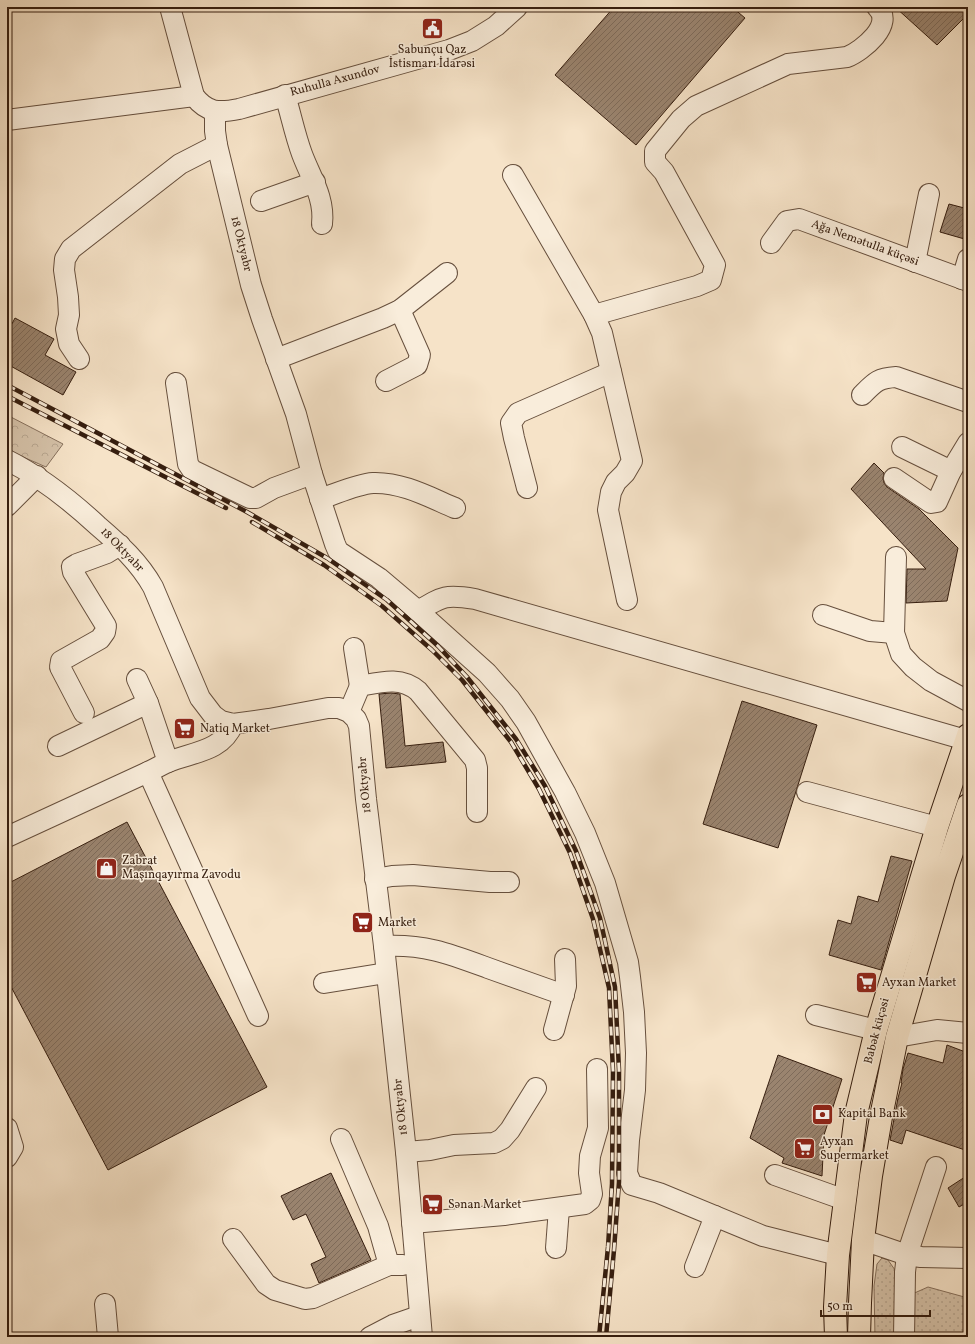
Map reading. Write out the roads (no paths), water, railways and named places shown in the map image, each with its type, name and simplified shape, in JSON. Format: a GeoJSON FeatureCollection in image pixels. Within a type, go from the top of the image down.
{"type":"FeatureCollection","features":[{"type":"Feature","properties":{"kind":"main road","name":"Babək küçəsi"},"geometry":{"type":"LineString","coordinates":[[836,1337],[835,1306],[838,1255],[856,1114],[876,1030],[937,827],[967,737]]}},
{"type":"Feature","properties":{"kind":"main road","name":"Babək küçəsi"},"geometry":{"type":"LineString","coordinates":[[860,1337],[863,1240],[876,1147],[898,1037],[944,876],[968,805]]}},
{"type":"Feature","properties":{"kind":"street"},"geometry":{"type":"LineString","coordinates":[[170,7],[194,96],[199,102],[215,112]]}},
{"type":"Feature","properties":{"kind":"street","name":"Ruhulla Axundov"},"geometry":{"type":"LineString","coordinates":[[215,112],[239,109],[454,48],[472,41],[496,26],[517,7]]}},
{"type":"Feature","properties":{"kind":"street"},"geometry":{"type":"LineString","coordinates":[[594,315],[697,286],[710,280],[714,265],[664,172],[655,162],[656,151],[681,119],[696,106],[788,64],[847,57],[855,54],[880,30],[884,22],[883,16],[877,7]]}},
{"type":"Feature","properties":{"kind":"street"},"geometry":{"type":"LineString","coordinates":[[285,95],[302,153],[321,200],[323,214],[322,224]]}},
{"type":"Feature","properties":{"kind":"street"},"geometry":{"type":"LineString","coordinates":[[7,120],[194,96]]}},
{"type":"Feature","properties":{"kind":"street","name":"18 Oktyabr"},"geometry":{"type":"LineString","coordinates":[[215,112],[217,145],[251,285],[296,414],[312,474],[338,551],[378,578],[418,611],[487,673],[514,705],[526,722],[565,792],[585,833],[606,883],[628,962],[634,1012],[635,1090],[627,1173],[632,1185],[659,1194],[762,1236],[838,1255]]}},
{"type":"Feature","properties":{"kind":"street"},"geometry":{"type":"LineString","coordinates":[[79,360],[69,344],[66,330],[68,297],[64,259],[71,249],[180,164],[217,145]]}},
{"type":"Feature","properties":{"kind":"street"},"geometry":{"type":"LineString","coordinates":[[513,175],[594,315],[602,333],[632,461],[625,473],[616,482],[611,492],[608,510],[627,600]]}},
{"type":"Feature","properties":{"kind":"street"},"geometry":{"type":"LineString","coordinates":[[261,201],[315,182]]}},
{"type":"Feature","properties":{"kind":"street"},"geometry":{"type":"LineString","coordinates":[[915,262],[929,194]]}},
{"type":"Feature","properties":{"kind":"street","name":"Ağa Nemətulla küçəsi"},"geometry":{"type":"LineString","coordinates":[[771,243],[787,221],[799,219],[965,280]]}},
{"type":"Feature","properties":{"kind":"street"},"geometry":{"type":"LineString","coordinates":[[965,280],[968,259]]}},
{"type":"Feature","properties":{"kind":"street"},"geometry":{"type":"LineString","coordinates":[[276,359],[400,310],[448,273]]}},
{"type":"Feature","properties":{"kind":"street"},"geometry":{"type":"LineString","coordinates":[[386,381],[416,365],[420,355],[400,310]]}},
{"type":"Feature","properties":{"kind":"street"},"geometry":{"type":"LineString","coordinates":[[527,488],[511,423],[518,413],[611,372]]}},
{"type":"Feature","properties":{"kind":"street"},"geometry":{"type":"LineString","coordinates":[[862,395],[877,381],[885,378],[896,377],[968,402]]}},
{"type":"Feature","properties":{"kind":"street"},"geometry":{"type":"LineString","coordinates":[[176,383],[188,464],[192,470],[250,498],[256,498],[274,488],[312,474]]}},
{"type":"Feature","properties":{"kind":"street"},"geometry":{"type":"LineString","coordinates":[[894,478],[931,503],[937,502],[951,471],[968,443]]}},
{"type":"Feature","properties":{"kind":"street"},"geometry":{"type":"LineString","coordinates":[[902,447],[951,471]]}},
{"type":"Feature","properties":{"kind":"street","name":"18 Oktyabr"},"geometry":{"type":"LineString","coordinates":[[7,460],[37,476],[66,498],[120,545],[134,560],[145,573],[153,586],[200,698],[213,715],[220,721],[233,724]]}},
{"type":"Feature","properties":{"kind":"street"},"geometry":{"type":"LineString","coordinates":[[7,506],[37,476]]}},
{"type":"Feature","properties":{"kind":"street"},"geometry":{"type":"LineString","coordinates":[[320,499],[372,483],[389,484],[407,488],[455,508]]}},
{"type":"Feature","properties":{"kind":"street"},"geometry":{"type":"LineString","coordinates":[[84,713],[60,667],[61,661],[100,639],[105,632],[106,626],[72,572],[72,567],[107,553],[120,545]]}},
{"type":"Feature","properties":{"kind":"street"},"geometry":{"type":"LineString","coordinates":[[896,557],[894,633],[901,654],[931,681],[968,701]]}},
{"type":"Feature","properties":{"kind":"street"},"geometry":{"type":"LineString","coordinates":[[418,611],[442,598],[455,595],[475,599],[967,737]]}},
{"type":"Feature","properties":{"kind":"street"},"geometry":{"type":"LineString","coordinates":[[823,615],[870,631],[894,633]]}},
{"type":"Feature","properties":{"kind":"street"},"geometry":{"type":"LineString","coordinates":[[7,837],[168,762],[214,746],[224,739],[230,732],[233,724],[328,708],[339,708],[349,712],[360,686],[354,648]]}},
{"type":"Feature","properties":{"kind":"street"},"geometry":{"type":"LineString","coordinates":[[137,679],[148,703],[168,762]]}},
{"type":"Feature","properties":{"kind":"street"},"geometry":{"type":"LineString","coordinates":[[360,686],[387,681],[402,682],[412,686],[418,691],[474,760],[477,768],[477,812]]}},
{"type":"Feature","properties":{"kind":"street"},"geometry":{"type":"LineString","coordinates":[[58,746],[148,703]]}},
{"type":"Feature","properties":{"kind":"street","name":"18 Oktyabr"},"geometry":{"type":"LineString","coordinates":[[349,712],[356,719],[361,738],[366,799],[384,946],[406,1152],[422,1337]]}},
{"type":"Feature","properties":{"kind":"street"},"geometry":{"type":"LineString","coordinates":[[148,772],[258,1016]]}},
{"type":"Feature","properties":{"kind":"street"},"geometry":{"type":"LineString","coordinates":[[807,792],[937,827]]}},
{"type":"Feature","properties":{"kind":"street"},"geometry":{"type":"LineString","coordinates":[[375,879],[392,876],[413,875],[490,882],[508,882]]}},
{"type":"Feature","properties":{"kind":"street"},"geometry":{"type":"LineString","coordinates":[[384,946],[417,946],[442,952],[564,995]]}},
{"type":"Feature","properties":{"kind":"street"},"geometry":{"type":"LineString","coordinates":[[554,1030],[566,986],[564,959]]}},
{"type":"Feature","properties":{"kind":"street"},"geometry":{"type":"LineString","coordinates":[[324,983],[386,973]]}},
{"type":"Feature","properties":{"kind":"street"},"geometry":{"type":"LineString","coordinates":[[816,1015],[876,1030]]}},
{"type":"Feature","properties":{"kind":"street"},"geometry":{"type":"LineString","coordinates":[[898,1037],[937,1030],[968,1034]]}},
{"type":"Feature","properties":{"kind":"street"},"geometry":{"type":"LineString","coordinates":[[412,1223],[504,1215],[559,1208],[585,1204],[590,1200],[592,1194],[589,1173],[590,1156],[598,1128],[597,1069]]}},
{"type":"Feature","properties":{"kind":"street"},"geometry":{"type":"LineString","coordinates":[[406,1152],[430,1150],[454,1145],[494,1143],[502,1139],[510,1130],[536,1088]]}},
{"type":"Feature","properties":{"kind":"street"},"geometry":{"type":"LineString","coordinates":[[7,1128],[13,1147],[7,1157]]}},
{"type":"Feature","properties":{"kind":"street"},"geometry":{"type":"LineString","coordinates":[[341,1139],[378,1226],[389,1265]]}},
{"type":"Feature","properties":{"kind":"street"},"geometry":{"type":"LineString","coordinates":[[904,1337],[905,1272],[907,1255],[936,1167]]}},
{"type":"Feature","properties":{"kind":"street"},"geometry":{"type":"LineString","coordinates":[[775,1175],[845,1200]]}},
{"type":"Feature","properties":{"kind":"street"},"geometry":{"type":"LineString","coordinates":[[556,1248],[559,1208]]}},
{"type":"Feature","properties":{"kind":"street"},"geometry":{"type":"LineString","coordinates":[[695,1266],[715,1216]]}},
{"type":"Feature","properties":{"kind":"street"},"geometry":{"type":"LineString","coordinates":[[233,1239],[266,1284],[275,1290],[305,1299],[313,1298],[389,1265],[415,1264]]}},
{"type":"Feature","properties":{"kind":"street"},"geometry":{"type":"LineString","coordinates":[[863,1240],[907,1255],[921,1257],[968,1258]]}},
{"type":"Feature","properties":{"kind":"street"},"geometry":{"type":"LineString","coordinates":[[104,1304],[108,1337]]}},
{"type":"Feature","properties":{"kind":"street"},"geometry":{"type":"LineString","coordinates":[[370,1337],[393,1325],[419,1316]]}},
{"type":"Feature","properties":{"kind":"railway"},"geometry":{"type":"LineString","coordinates":[[7,385],[247,512],[327,558],[387,600],[438,646],[467,677],[516,739],[545,786],[576,851],[600,918],[615,987],[619,1070],[619,1182],[606,1337]]}},
{"type":"Feature","properties":{"kind":"railway"},"geometry":{"type":"LineString","coordinates":[[7,396],[226,508]]}},
{"type":"Feature","properties":{"kind":"railway"},"geometry":{"type":"LineString","coordinates":[[252,522],[324,565],[382,606],[432,650],[462,680],[511,742],[539,789],[570,853],[593,919],[609,988],[613,1071],[612,1184],[608,1247],[599,1337]]}},
{"type":"Feature","properties":{"kind":"place","name":"Sabunçu Qaz İstismarı İdarəsi"},"geometry":{"type":"Point","coordinates":[432,29]}},
{"type":"Feature","properties":{"kind":"place","name":"Natiq Market"},"geometry":{"type":"Point","coordinates":[185,729]}},
{"type":"Feature","properties":{"kind":"place","name":"Zabrat Maşınqayırma Zavodu"},"geometry":{"type":"Point","coordinates":[106,868]}},
{"type":"Feature","properties":{"kind":"place","name":"Market"},"geometry":{"type":"Point","coordinates":[362,923]}},
{"type":"Feature","properties":{"kind":"place","name":"Ayxan Market"},"geometry":{"type":"Point","coordinates":[867,983]}},
{"type":"Feature","properties":{"kind":"place","name":"Kapital Bank"},"geometry":{"type":"Point","coordinates":[823,1114]}},
{"type":"Feature","properties":{"kind":"place","name":"Ayxan Supermarket"},"geometry":{"type":"Point","coordinates":[804,1149]}},
{"type":"Feature","properties":{"kind":"place","name":"Sənan Market"},"geometry":{"type":"Point","coordinates":[432,1205]}}]}
